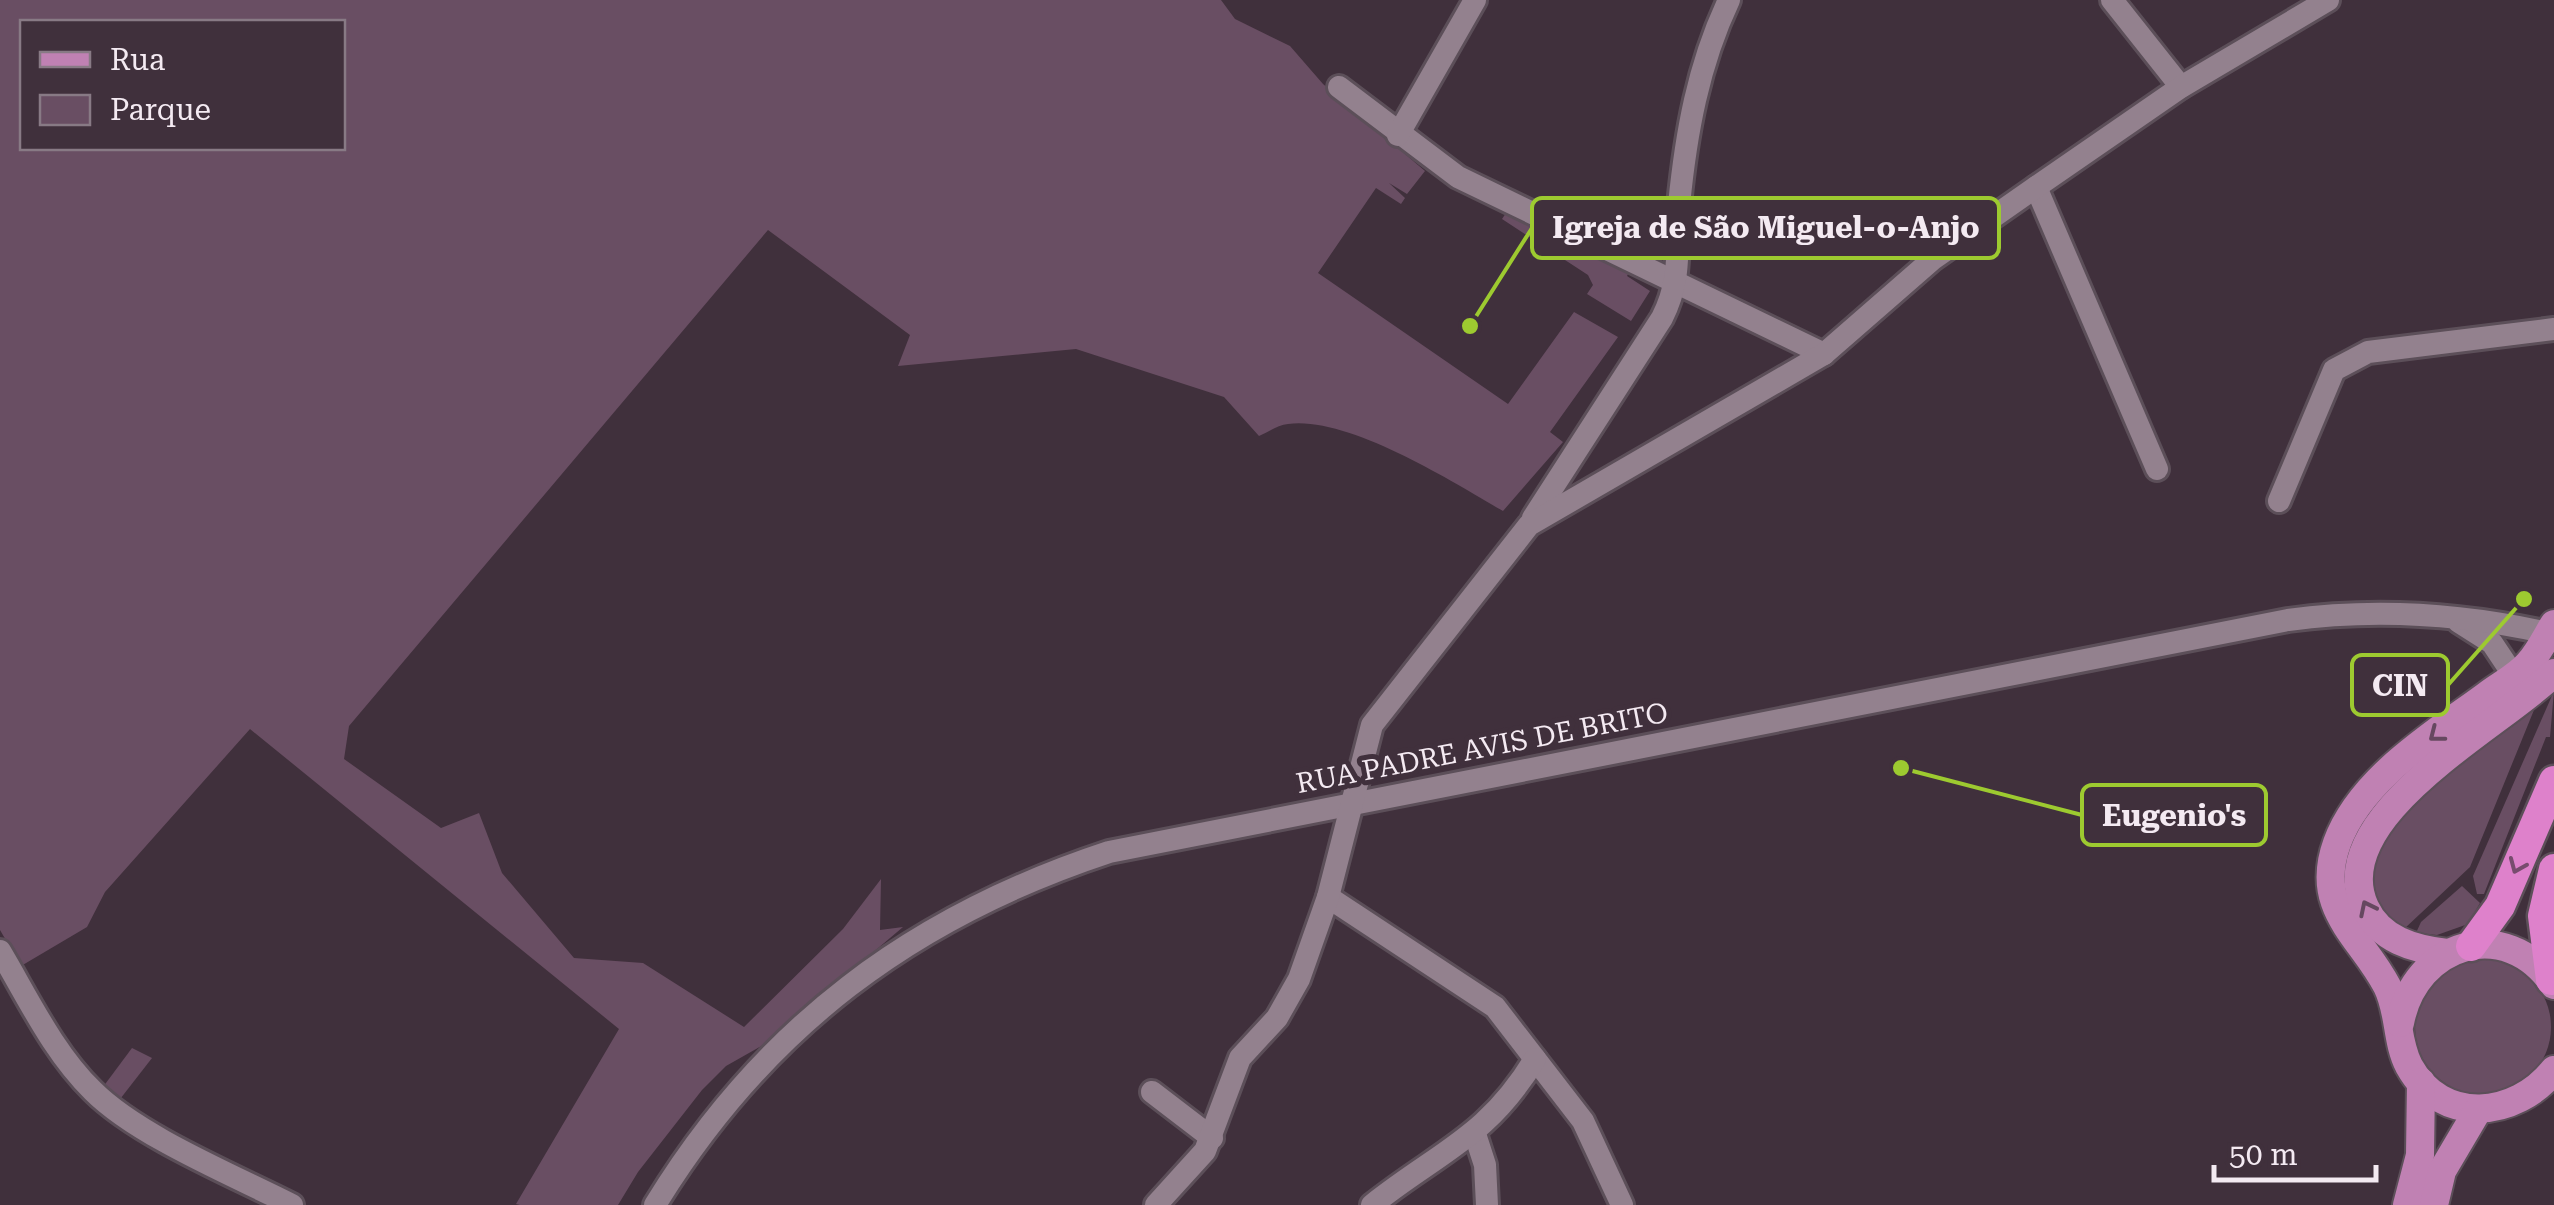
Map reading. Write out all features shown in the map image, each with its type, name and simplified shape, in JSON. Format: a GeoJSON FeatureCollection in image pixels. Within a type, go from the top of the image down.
{"type":"FeatureCollection","features":[{"type":"Feature","properties":{"kind":"highway"},"geometry":{"type":"LineString","coordinates":[[2459,949],[2500,906],[2554,781]]}},
{"type":"Feature","properties":{"kind":"highway"},"geometry":{"type":"LineString","coordinates":[[2552,983],[2543,932],[2554,869]]}},
{"type":"Feature","properties":{"kind":"main road"},"geometry":{"type":"LineString","coordinates":[[2551,629],[2537,672],[2400,798],[2370,834],[2360,853],[2356,879],[2371,921],[2412,947],[2507,948],[2539,966],[2552,983]]}},
{"type":"Feature","properties":{"kind":"main road"},"geometry":{"type":"LineString","coordinates":[[2537,672],[2376,784],[2358,804],[2336,847],[2331,880],[2336,909],[2350,937],[2386,984],[2400,1023],[2408,1065],[2437,1097],[2478,1110],[2520,1102],[2549,1081]]}},
{"type":"Feature","properties":{"kind":"main road"},"geometry":{"type":"LineString","coordinates":[[2400,1023],[2414,981],[2459,949]]}},
{"type":"Feature","properties":{"kind":"main road"},"geometry":{"type":"LineString","coordinates":[[2407,1205],[2420,1155],[2421,1082]]}},
{"type":"Feature","properties":{"kind":"main road"},"geometry":{"type":"LineString","coordinates":[[2434,1205],[2442,1171],[2478,1110]]}},
{"type":"Feature","properties":{"kind":"street"},"geometry":{"type":"LineString","coordinates":[[1398,135],[1475,0]]}},
{"type":"Feature","properties":{"kind":"street"},"geometry":{"type":"LineString","coordinates":[[1156,1205],[1197,1163],[1212,1138],[1240,1058],[1290,998],[1328,896],[1364,745],[1383,706],[1529,525],[1662,318],[1678,285],[1679,207],[1695,93],[1729,0]]}},
{"type":"Feature","properties":{"kind":"street"},"geometry":{"type":"LineString","coordinates":[[2112,0],[2181,87]]}},
{"type":"Feature","properties":{"kind":"street"},"geometry":{"type":"LineString","coordinates":[[1529,525],[1824,354],[1933,259],[2181,87],[2328,0]]}},
{"type":"Feature","properties":{"kind":"street"},"geometry":{"type":"LineString","coordinates":[[1339,87],[1458,177],[1824,354]]}},
{"type":"Feature","properties":{"kind":"street"},"geometry":{"type":"LineString","coordinates":[[2036,187],[2156,469]]}},
{"type":"Feature","properties":{"kind":"street"},"geometry":{"type":"LineString","coordinates":[[2279,501],[2327,382],[2344,361],[2368,352],[2554,328]]}},
{"type":"Feature","properties":{"kind":"street"},"geometry":{"type":"LineString","coordinates":[[1777,334],[1784,358],[1778,383]]}},
{"type":"Feature","properties":{"kind":"street"},"geometry":{"type":"LineString","coordinates":[[1571,456],[1584,474],[1609,481]]}},
{"type":"Feature","properties":{"kind":"street","name":"RUA PADRE AVIS DE BRITO"},"geometry":{"type":"LineString","coordinates":[[655,1205],[709,1124],[792,1033],[887,956],[938,925],[1046,873],[1109,852],[2288,620],[2370,613],[2551,629]]}},
{"type":"Feature","properties":{"kind":"street","name":"RUA PADRE AVIS DE BRITO"},"geometry":{"type":"LineString","coordinates":[[2447,617],[2474,628],[2537,672]]}},
{"type":"Feature","properties":{"kind":"street"},"geometry":{"type":"LineString","coordinates":[[1328,896],[1475,990],[1495,1007],[1583,1121],[1622,1205]]}},
{"type":"Feature","properties":{"kind":"street"},"geometry":{"type":"LineString","coordinates":[[0,950],[68,1062],[95,1094],[134,1122],[292,1205]]}},
{"type":"Feature","properties":{"kind":"street"},"geometry":{"type":"LineString","coordinates":[[1372,1205],[1475,1134],[1518,1087],[1535,1058]]}},
{"type":"Feature","properties":{"kind":"street"},"geometry":{"type":"LineString","coordinates":[[1152,1092],[1212,1138]]}},
{"type":"Feature","properties":{"kind":"street"},"geometry":{"type":"LineString","coordinates":[[1475,1134],[1485,1165],[1487,1205]]}},
{"type":"Feature","properties":{"kind":"green space"},"geometry":{"type":"Polygon","coordinates":[[[0,0],[1221,0],[1235,19],[1290,46],[1323,84],[1425,171],[1407,194],[1389,183],[1405,198],[1401,204],[1376,188],[1318,273],[1508,404],[1574,312],[1618,337],[1550,432],[1563,442],[1503,511],[1369,440],[1312,424],[1284,425],[1259,436],[1224,397],[1076,349],[898,366],[910,335],[768,230],[349,726],[344,759],[441,828],[479,813],[502,873],[574,958],[643,963],[744,1027],[843,929],[881,879],[880,930],[903,927],[765,1044],[726,1066],[702,1090],[638,1172],[618,1205],[516,1204],[619,1029],[250,729],[105,892],[87,927],[21,966],[0,930],[0,0]]]}},
{"type":"Feature","properties":{"kind":"green space"},"geometry":{"type":"Polygon","coordinates":[[[1508,210],[1629,272],[1627,276],[1650,291],[1631,321],[1587,294],[1593,285],[1588,275],[1502,219],[1508,210]]]}},
{"type":"Feature","properties":{"kind":"green space"},"geometry":{"type":"Polygon","coordinates":[[[2554,691],[2550,737],[2546,737],[2484,894],[2477,894],[2473,876],[2554,691]]]}},
{"type":"Feature","properties":{"kind":"green space"},"geometry":{"type":"Polygon","coordinates":[[[2534,710],[2470,867],[2404,929],[2377,902],[2372,872],[2385,841],[2410,810],[2443,780],[2534,710]]]}},
{"type":"Feature","properties":{"kind":"green space"},"geometry":{"type":"Polygon","coordinates":[[[2462,886],[2480,903],[2468,924],[2437,935],[2416,933],[2421,922],[2462,886]]]}},
{"type":"Feature","properties":{"kind":"green space"},"geometry":{"type":"Polygon","coordinates":[[[2483,959],[2509,965],[2531,979],[2545,1001],[2551,1027],[2545,1053],[2531,1075],[2509,1089],[2483,1095],[2457,1089],[2435,1075],[2421,1053],[2415,1027],[2421,1001],[2435,979],[2457,965],[2483,959]]]}},
{"type":"Feature","properties":{"kind":"green space"},"geometry":{"type":"Polygon","coordinates":[[[132,1048],[152,1058],[117,1103],[103,1087],[132,1048]]]}},
{"type":"Feature","properties":{"kind":"place","name":"Igreja de São Miguel-o-Anjo"},"geometry":{"type":"Point","coordinates":[1470,326]}},
{"type":"Feature","properties":{"kind":"place","name":"CIN"},"geometry":{"type":"Point","coordinates":[2524,599]}},
{"type":"Feature","properties":{"kind":"place","name":"Eugenio's"},"geometry":{"type":"Point","coordinates":[1901,768]}}]}
